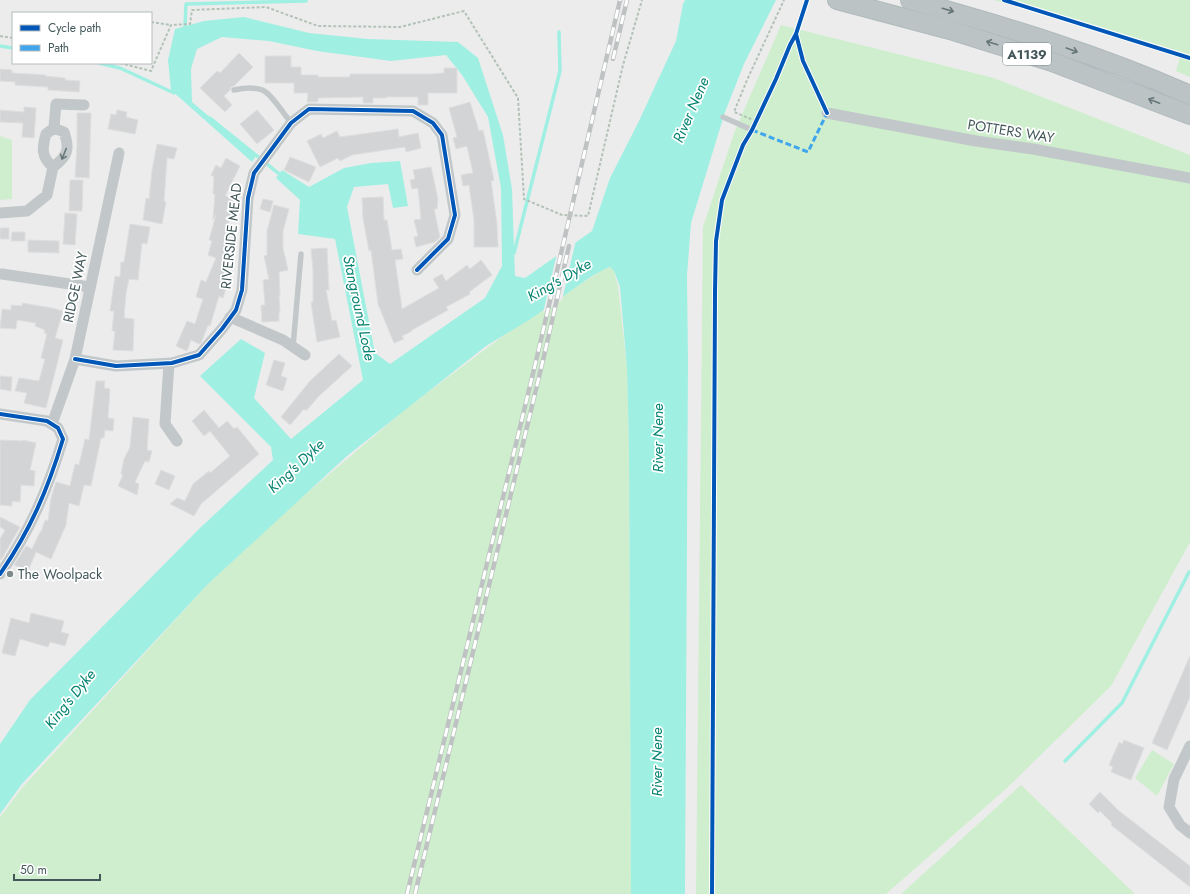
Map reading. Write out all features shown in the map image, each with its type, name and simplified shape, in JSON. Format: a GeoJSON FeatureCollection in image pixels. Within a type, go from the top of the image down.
{"type":"FeatureCollection","features":[{"type":"Feature","properties":{"kind":"highway","name":"A1139"},"geometry":{"type":"LineString","coordinates":[[837,0],[950,30],[1052,62],[1190,115]]}},
{"type":"Feature","properties":{"kind":"highway","name":"A1139"},"geometry":{"type":"LineString","coordinates":[[910,0],[1063,46],[1160,82],[1190,95]]}},
{"type":"Feature","properties":{"kind":"street"},"geometry":{"type":"LineString","coordinates":[[53,167],[47,162],[42,147],[46,134],[54,128],[56,104],[84,105]]}},
{"type":"Feature","properties":{"kind":"street","name":"RIVERSIDE MEAD"},"geometry":{"type":"LineString","coordinates":[[75,359],[116,366],[169,363],[199,355],[222,329],[236,310],[242,290],[248,198],[254,173],[290,123],[308,108],[413,112],[433,123],[442,135],[455,215],[448,239],[417,270]]}},
{"type":"Feature","properties":{"kind":"street","name":"POTTERS WAY"},"geometry":{"type":"LineString","coordinates":[[827,113],[976,141],[1032,149],[1190,178]]}},
{"type":"Feature","properties":{"kind":"street"},"geometry":{"type":"LineString","coordinates":[[0,213],[27,211],[48,195],[53,167],[64,159],[68,144],[64,132],[54,128]]}},
{"type":"Feature","properties":{"kind":"street","name":"RIDGE WAY"},"geometry":{"type":"LineString","coordinates":[[52,424],[75,359],[119,154]]}},
{"type":"Feature","properties":{"kind":"street"},"geometry":{"type":"LineString","coordinates":[[2,274],[90,287]]}},
{"type":"Feature","properties":{"kind":"street"},"geometry":{"type":"LineString","coordinates":[[230,317],[283,340],[305,355]]}},
{"type":"Feature","properties":{"kind":"street"},"geometry":{"type":"LineString","coordinates":[[169,363],[165,424],[177,441]]}},
{"type":"Feature","properties":{"kind":"street"},"geometry":{"type":"LineString","coordinates":[[0,414],[47,421],[58,428],[63,439],[53,474],[36,513],[13,555],[0,574]]}},
{"type":"Feature","properties":{"kind":"street"},"geometry":{"type":"LineString","coordinates":[[1190,746],[1174,779],[1169,806],[1180,825],[1190,833]]}},
{"type":"Feature","properties":{"kind":"lane"},"geometry":{"type":"LineString","coordinates":[[234,90],[244,88],[263,90],[290,123]]}},
{"type":"Feature","properties":{"kind":"lane"},"geometry":{"type":"LineString","coordinates":[[723,117],[752,130]]}},
{"type":"Feature","properties":{"kind":"lane"},"geometry":{"type":"LineString","coordinates":[[293,347],[301,254]]}},
{"type":"Feature","properties":{"kind":"path"},"geometry":{"type":"LineString","coordinates":[[152,22],[171,25],[190,24],[192,10],[266,7],[318,26],[400,27],[464,11],[518,98],[524,199],[562,215],[588,216],[623,65],[642,0]]}},
{"type":"Feature","properties":{"kind":"path"},"geometry":{"type":"LineString","coordinates":[[756,120],[734,112],[746,80],[784,0]]}},
{"type":"Feature","properties":{"kind":"path"},"geometry":{"type":"LineString","coordinates":[[124,64],[151,71],[171,25]]}},
{"type":"Feature","properties":{"kind":"path"},"geometry":{"type":"LineString","coordinates":[[0,36],[12,38]]}},
{"type":"Feature","properties":{"kind":"path"},"geometry":{"type":"LineString","coordinates":[[752,130],[760,114]]}},
{"type":"Feature","properties":{"kind":"shaded area"},"geometry":{"type":"Polygon","coordinates":[[[993,0],[1190,0],[1190,77],[1176,71],[1180,57],[1178,56],[1045,13],[993,0]]]}},
{"type":"Feature","properties":{"kind":"shaded area"},"geometry":{"type":"Polygon","coordinates":[[[781,25],[994,78],[1190,155],[1190,542],[1111,686],[1007,788],[886,894],[696,894],[703,227],[734,133],[781,25]]]}},
{"type":"Feature","properties":{"kind":"shaded area"},"geometry":{"type":"Polygon","coordinates":[[[0,136],[12,140],[12,199],[0,200],[0,136]]]}},
{"type":"Feature","properties":{"kind":"shaded area"},"geometry":{"type":"Polygon","coordinates":[[[610,267],[614,271],[618,287],[627,368],[629,448],[631,894],[0,894],[0,817],[22,788],[208,584],[293,505],[407,408],[507,333],[602,270],[610,267]]]}},
{"type":"Feature","properties":{"kind":"shaded area"},"geometry":{"type":"Polygon","coordinates":[[[1152,750],[1174,764],[1157,796],[1135,778],[1152,750]]]}},
{"type":"Feature","properties":{"kind":"shaded area"},"geometry":{"type":"Polygon","coordinates":[[[1021,785],[1135,894],[901,894],[1021,785]]]}},
{"type":"Feature","properties":{"kind":"water"},"geometry":{"type":"Polygon","coordinates":[[[685,0],[776,0],[744,64],[725,112],[691,223],[687,276],[688,362],[685,894],[631,894],[629,448],[627,369],[620,287],[614,271],[610,267],[592,276],[529,320],[486,346],[347,456],[208,584],[22,784],[0,814],[0,744],[30,700],[200,528],[273,460],[271,447],[200,376],[241,339],[265,353],[254,398],[291,439],[363,380],[335,239],[298,234],[300,200],[276,178],[282,170],[309,187],[344,168],[371,163],[400,161],[408,206],[393,208],[388,184],[354,187],[347,207],[375,353],[390,364],[485,298],[502,266],[501,188],[488,117],[462,75],[446,55],[391,61],[317,51],[269,41],[222,37],[197,49],[191,69],[192,102],[256,156],[252,162],[171,90],[168,60],[175,29],[204,21],[244,17],[309,33],[368,39],[458,42],[478,58],[503,135],[512,189],[515,276],[525,278],[592,231],[610,178],[638,123],[676,41],[685,0]]]}},
{"type":"Feature","properties":{"kind":"pier"},"geometry":{"type":"Polygon","coordinates":[[[576,240],[562,300],[543,313],[557,253],[576,240]]]}},
{"type":"Feature","properties":{"kind":"building"},"geometry":{"type":"Polygon","coordinates":[[[239,53],[253,67],[234,86],[231,87],[224,96],[232,105],[225,112],[200,88],[217,71],[220,73],[239,53]]]}},
{"type":"Feature","properties":{"kind":"building"},"geometry":{"type":"Polygon","coordinates":[[[265,56],[291,56],[291,67],[301,67],[301,75],[318,75],[318,77],[350,77],[350,74],[431,74],[444,73],[444,68],[457,68],[457,93],[428,93],[428,105],[418,105],[418,97],[373,98],[373,103],[363,103],[363,97],[318,98],[318,102],[307,102],[308,93],[294,93],[294,83],[265,83],[265,56]]]}},
{"type":"Feature","properties":{"kind":"building"},"geometry":{"type":"Polygon","coordinates":[[[0,69],[12,70],[12,73],[46,75],[45,76],[65,78],[65,80],[80,81],[79,92],[48,90],[48,87],[15,85],[15,82],[0,81],[0,69]]]}},
{"type":"Feature","properties":{"kind":"building"},"geometry":{"type":"Polygon","coordinates":[[[470,102],[479,131],[483,130],[494,180],[491,181],[497,224],[498,247],[474,247],[474,220],[469,185],[463,186],[461,175],[473,173],[467,146],[456,149],[453,138],[457,137],[449,108],[470,102]]]}},
{"type":"Feature","properties":{"kind":"building"},"geometry":{"type":"Polygon","coordinates":[[[24,107],[36,108],[34,138],[22,137],[23,123],[0,122],[0,110],[24,112],[24,107]]]}},
{"type":"Feature","properties":{"kind":"building"},"geometry":{"type":"Polygon","coordinates":[[[117,110],[127,112],[126,117],[138,120],[135,134],[108,129],[111,114],[116,115],[117,110]]]}},
{"type":"Feature","properties":{"kind":"building"},"geometry":{"type":"Polygon","coordinates":[[[257,110],[274,130],[257,144],[240,124],[257,110]]]}},
{"type":"Feature","properties":{"kind":"building"},"geometry":{"type":"Polygon","coordinates":[[[77,113],[91,113],[89,178],[75,177],[77,113]]]}},
{"type":"Feature","properties":{"kind":"building"},"geometry":{"type":"Polygon","coordinates":[[[398,129],[399,137],[418,133],[421,148],[406,152],[405,147],[352,155],[340,161],[338,158],[320,167],[307,141],[321,134],[323,138],[337,131],[340,137],[398,129]]]}},
{"type":"Feature","properties":{"kind":"building"},"geometry":{"type":"Polygon","coordinates":[[[157,144],[177,148],[174,159],[167,158],[164,201],[166,202],[162,224],[143,220],[146,198],[149,199],[157,144]]]}},
{"type":"Feature","properties":{"kind":"building"},"geometry":{"type":"Polygon","coordinates":[[[290,157],[316,167],[309,182],[284,170],[290,157]]]}},
{"type":"Feature","properties":{"kind":"building"},"geometry":{"type":"Polygon","coordinates":[[[226,158],[240,166],[225,196],[235,197],[234,207],[224,237],[234,240],[228,264],[219,286],[226,288],[223,298],[219,296],[210,326],[208,325],[201,343],[199,344],[191,340],[187,351],[176,346],[187,321],[195,324],[203,299],[196,297],[201,280],[206,282],[216,258],[208,255],[212,241],[209,240],[216,215],[213,220],[215,194],[213,194],[214,177],[211,175],[216,165],[221,168],[226,158]]]}},
{"type":"Feature","properties":{"kind":"building"},"geometry":{"type":"Polygon","coordinates":[[[431,167],[438,199],[437,209],[434,209],[440,237],[435,242],[416,247],[414,237],[418,236],[414,220],[421,219],[418,188],[412,189],[410,180],[415,179],[413,170],[431,167]]]}},
{"type":"Feature","properties":{"kind":"building"},"geometry":{"type":"Polygon","coordinates":[[[70,180],[83,180],[82,211],[69,211],[70,180]]]}},
{"type":"Feature","properties":{"kind":"building"},"geometry":{"type":"Polygon","coordinates":[[[383,197],[384,220],[387,220],[392,250],[401,249],[403,259],[395,260],[402,309],[439,288],[433,279],[442,274],[446,281],[467,265],[470,269],[481,260],[492,275],[469,292],[470,294],[446,307],[448,310],[402,336],[404,339],[394,343],[378,304],[371,250],[369,251],[363,218],[362,198],[383,197]]]}},
{"type":"Feature","properties":{"kind":"building"},"geometry":{"type":"Polygon","coordinates":[[[263,199],[273,201],[270,212],[260,209],[263,199]]]}},
{"type":"Feature","properties":{"kind":"building"},"geometry":{"type":"Polygon","coordinates":[[[274,205],[289,209],[283,231],[283,248],[288,270],[279,272],[279,321],[262,322],[261,305],[265,305],[263,280],[269,279],[264,256],[267,255],[267,231],[274,205]]]}},
{"type":"Feature","properties":{"kind":"building"},"geometry":{"type":"Polygon","coordinates":[[[65,213],[77,214],[75,245],[63,244],[65,213]]]}},
{"type":"Feature","properties":{"kind":"building"},"geometry":{"type":"Polygon","coordinates":[[[130,224],[150,227],[147,244],[142,243],[138,280],[129,279],[126,293],[124,318],[134,319],[133,351],[113,350],[115,331],[112,331],[114,311],[110,311],[115,276],[120,277],[121,262],[124,262],[130,224]]]}},
{"type":"Feature","properties":{"kind":"building"},"geometry":{"type":"Polygon","coordinates":[[[0,228],[9,228],[9,239],[0,239],[0,228]]]}},
{"type":"Feature","properties":{"kind":"building"},"geometry":{"type":"Polygon","coordinates":[[[12,232],[25,232],[25,241],[11,241],[12,232]]]}},
{"type":"Feature","properties":{"kind":"building"},"geometry":{"type":"Polygon","coordinates":[[[28,240],[59,241],[59,253],[28,252],[28,240]]]}},
{"type":"Feature","properties":{"kind":"building"},"geometry":{"type":"Polygon","coordinates":[[[327,248],[329,290],[326,290],[332,321],[336,320],[340,337],[317,342],[311,302],[313,302],[313,270],[311,249],[327,248]]]}},
{"type":"Feature","properties":{"kind":"building"},"geometry":{"type":"Polygon","coordinates":[[[22,303],[63,311],[55,338],[63,340],[46,408],[24,403],[27,393],[15,391],[19,378],[39,381],[45,359],[41,358],[47,334],[44,333],[45,330],[35,326],[36,323],[17,320],[16,329],[0,328],[2,309],[11,310],[11,305],[22,306],[22,303]]]}},
{"type":"Feature","properties":{"kind":"building"},"geometry":{"type":"Polygon","coordinates":[[[339,354],[352,366],[319,396],[306,411],[304,409],[290,425],[281,417],[310,381],[339,354]]]}},
{"type":"Feature","properties":{"kind":"building"},"geometry":{"type":"Polygon","coordinates":[[[274,360],[285,363],[281,376],[287,378],[283,391],[266,385],[274,360]]]}},
{"type":"Feature","properties":{"kind":"building"},"geometry":{"type":"Polygon","coordinates":[[[0,376],[12,377],[11,391],[0,389],[0,376]]]}},
{"type":"Feature","properties":{"kind":"building"},"geometry":{"type":"Polygon","coordinates":[[[96,381],[105,381],[104,388],[110,389],[108,418],[114,419],[113,431],[105,430],[104,438],[101,438],[91,486],[84,485],[79,506],[69,503],[66,525],[51,559],[36,552],[28,571],[14,565],[26,546],[32,549],[41,532],[45,520],[48,521],[51,498],[56,482],[70,486],[75,464],[79,465],[85,439],[89,440],[96,381]]]}},
{"type":"Feature","properties":{"kind":"building"},"geometry":{"type":"Polygon","coordinates":[[[204,410],[219,428],[227,421],[234,429],[237,427],[259,454],[201,504],[194,516],[170,504],[177,498],[185,501],[193,484],[209,471],[210,473],[230,456],[210,431],[204,436],[192,421],[204,410]]]}},
{"type":"Feature","properties":{"kind":"building"},"geometry":{"type":"Polygon","coordinates":[[[133,417],[149,419],[147,450],[152,451],[149,462],[145,461],[135,482],[139,484],[137,495],[118,486],[123,475],[121,474],[124,459],[130,447],[133,417]]]}},
{"type":"Feature","properties":{"kind":"building"},"geometry":{"type":"Polygon","coordinates":[[[0,440],[23,440],[36,443],[30,470],[35,471],[34,486],[21,485],[20,502],[12,501],[12,506],[0,505],[0,440]]]}},
{"type":"Feature","properties":{"kind":"building"},"geometry":{"type":"Polygon","coordinates":[[[161,470],[175,476],[169,490],[155,484],[161,470]]]}},
{"type":"Feature","properties":{"kind":"building"},"geometry":{"type":"Polygon","coordinates":[[[0,517],[20,527],[1,560],[0,539],[5,530],[0,527],[0,517]]]}},
{"type":"Feature","properties":{"kind":"building"},"geometry":{"type":"Polygon","coordinates":[[[31,613],[64,621],[61,632],[69,634],[65,646],[50,642],[48,647],[20,639],[15,656],[2,653],[11,618],[29,623],[31,613]]]}},
{"type":"Feature","properties":{"kind":"building"},"geometry":{"type":"Polygon","coordinates":[[[1190,656],[1190,697],[1167,750],[1152,743],[1190,656]]]}},
{"type":"Feature","properties":{"kind":"building"},"geometry":{"type":"Polygon","coordinates":[[[1124,740],[1144,748],[1131,780],[1111,772],[1113,767],[1109,765],[1119,742],[1122,744],[1124,740]]]}},
{"type":"Feature","properties":{"kind":"building"},"geometry":{"type":"Polygon","coordinates":[[[1100,792],[1118,810],[1190,866],[1190,887],[1111,825],[1112,823],[1100,811],[1098,813],[1089,804],[1100,792]]]}},
{"type":"Feature","properties":{"kind":"waterway"},"geometry":{"type":"LineString","coordinates":[[185,26],[186,4],[306,0]]}},
{"type":"Feature","properties":{"kind":"waterway"},"geometry":{"type":"LineString","coordinates":[[514,253],[560,71],[559,32]]}},
{"type":"Feature","properties":{"kind":"waterway","name":"Stanground Lode"},"geometry":{"type":"LineString","coordinates":[[0,46],[12,48]]}},
{"type":"Feature","properties":{"kind":"waterway","name":"Stanground Lode"},"geometry":{"type":"LineString","coordinates":[[103,64],[120,68],[174,93]]}},
{"type":"Feature","properties":{"kind":"waterway","name":"Stanground Lode"},"geometry":{"type":"LineString","coordinates":[[210,118],[283,177]]}},
{"type":"Feature","properties":{"kind":"waterway"},"geometry":{"type":"LineString","coordinates":[[1065,761],[1122,703],[1189,572]]}},
{"type":"Feature","properties":{"kind":"railway"},"geometry":{"type":"LineString","coordinates":[[407,894],[536,361],[620,0]]}},
{"type":"Feature","properties":{"kind":"railway"},"geometry":{"type":"LineString","coordinates":[[613,59],[627,0]]}},
{"type":"Feature","properties":{"kind":"railway"},"geometry":{"type":"LineString","coordinates":[[415,894],[569,246]]}},
{"type":"Feature","properties":{"kind":"marked path"},"geometry":{"type":"LineString","coordinates":[[752,130],[808,152],[827,113]]}},
{"type":"Feature","properties":{"kind":"cycle path"},"geometry":{"type":"LineString","coordinates":[[712,894],[716,241],[722,200],[743,145],[752,130],[796,34],[807,0]]}},
{"type":"Feature","properties":{"kind":"cycle path"},"geometry":{"type":"LineString","coordinates":[[1004,0],[1190,58]]}},
{"type":"Feature","properties":{"kind":"cycle path"},"geometry":{"type":"LineString","coordinates":[[796,34],[803,61],[827,113]]}},
{"type":"Feature","properties":{"kind":"cycle path"},"geometry":{"type":"LineString","coordinates":[[75,359],[116,366],[172,363],[199,355],[222,329],[236,310],[242,290],[248,198],[254,173],[291,123],[309,109],[413,111],[433,123],[442,135],[455,215],[448,239],[417,270]]}},
{"type":"Feature","properties":{"kind":"cycle path"},"geometry":{"type":"LineString","coordinates":[[0,414],[47,421],[58,428],[63,439],[51,475],[37,509],[11,558],[0,574]]}},
{"type":"Feature","properties":{"kind":"place","name":"The Woolpack"},"geometry":{"type":"Point","coordinates":[10,574]}},
{"type":"Feature","properties":{"kind":"water label","name":"River Nene"},"geometry":{"type":"Point","coordinates":[691,110]}},
{"type":"Feature","properties":{"kind":"water label","name":"King's Dyke"},"geometry":{"type":"Point","coordinates":[559,280]}},
{"type":"Feature","properties":{"kind":"water label","name":"River Nene"},"geometry":{"type":"Point","coordinates":[658,438]}},
{"type":"Feature","properties":{"kind":"water label","name":"King's Dyke"},"geometry":{"type":"Point","coordinates":[296,466]}},
{"type":"Feature","properties":{"kind":"water label","name":"King's Dyke"},"geometry":{"type":"Point","coordinates":[70,699]}},
{"type":"Feature","properties":{"kind":"water label","name":"River Nene"},"geometry":{"type":"Point","coordinates":[657,762]}}]}
